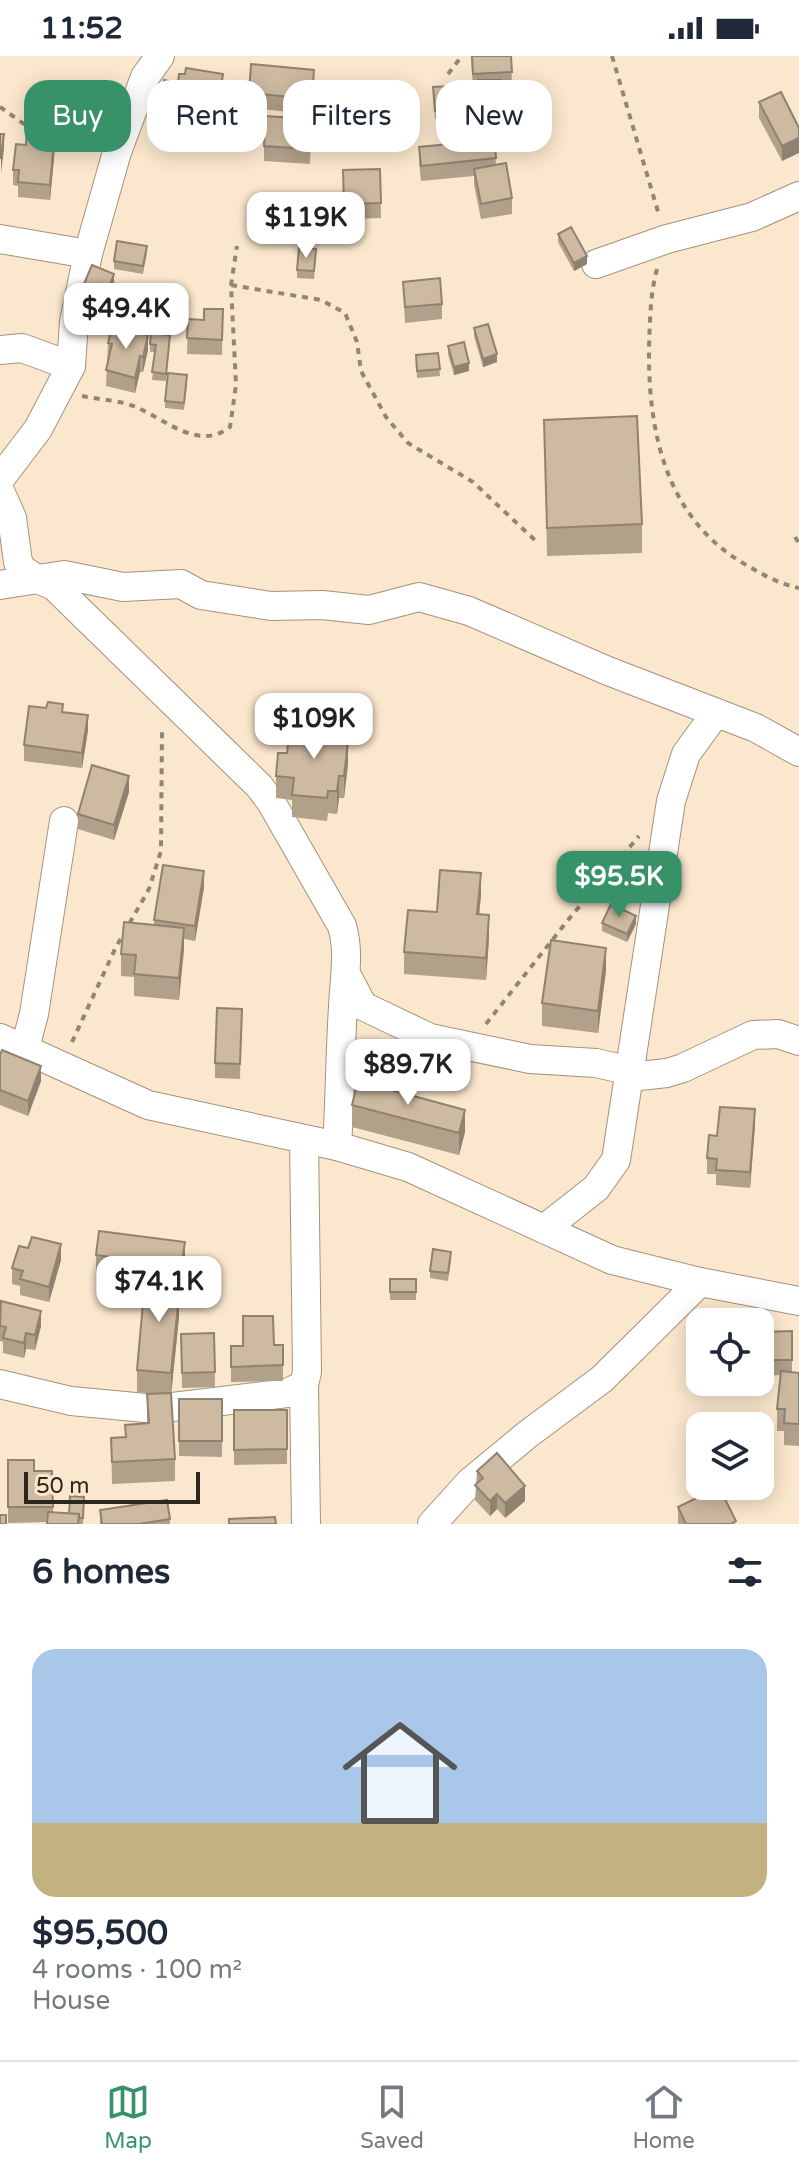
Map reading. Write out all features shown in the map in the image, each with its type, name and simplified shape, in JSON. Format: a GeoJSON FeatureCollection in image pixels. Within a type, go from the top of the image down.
{"type":"FeatureCollection","features":[{"type":"Feature","properties":{"kind":"street"},"geometry":{"type":"LineString","coordinates":[[131,114],[145,77],[160,56]]}},
{"type":"Feature","properties":{"kind":"street"},"geometry":{"type":"LineString","coordinates":[[0,479],[38,429],[66,378],[88,254],[117,152]]}},
{"type":"Feature","properties":{"kind":"street"},"geometry":{"type":"LineString","coordinates":[[596,264],[667,239],[752,217],[799,196]]}},
{"type":"Feature","properties":{"kind":"street"},"geometry":{"type":"LineString","coordinates":[[0,239],[88,254]]}},
{"type":"Feature","properties":{"kind":"street"},"geometry":{"type":"LineString","coordinates":[[0,350],[22,348],[66,378]]}},
{"type":"Feature","properties":{"kind":"street"},"geometry":{"type":"LineString","coordinates":[[0,491],[12,518],[18,562],[22,569],[54,586],[259,786],[342,926],[347,944],[337,1146]]}},
{"type":"Feature","properties":{"kind":"street"},"geometry":{"type":"LineString","coordinates":[[0,585],[64,575],[123,587],[181,584],[201,595],[271,606],[322,605],[369,610],[419,597],[469,611],[581,660],[756,728],[799,752]]}},
{"type":"Feature","properties":{"kind":"street"},"geometry":{"type":"LineString","coordinates":[[544,1229],[596,1188],[616,1160],[671,801],[686,754],[716,713]]}},
{"type":"Feature","properties":{"kind":"street"},"geometry":{"type":"LineString","coordinates":[[64,821],[34,1014],[9,1047],[61,1064],[148,1105],[337,1146],[408,1167],[612,1260],[700,1282],[799,1301]]}},
{"type":"Feature","properties":{"kind":"street"},"geometry":{"type":"LineString","coordinates":[[346,974],[363,1006],[430,1038],[530,1059],[596,1063],[631,1074],[683,1068],[753,1035],[778,1034],[799,1041]]}},
{"type":"Feature","properties":{"kind":"street"},"geometry":{"type":"LineString","coordinates":[[304,1139],[306,1524]]}},
{"type":"Feature","properties":{"kind":"street"},"geometry":{"type":"LineString","coordinates":[[432,1524],[470,1482],[602,1379],[700,1282]]}},
{"type":"Feature","properties":{"kind":"street"},"geometry":{"type":"LineString","coordinates":[[0,1384],[71,1401],[156,1409],[287,1393],[304,1385]]}},
{"type":"Feature","properties":{"kind":"path"},"geometry":{"type":"LineString","coordinates":[[448,74],[462,56]]}},
{"type":"Feature","properties":{"kind":"path"},"geometry":{"type":"LineString","coordinates":[[612,56],[650,191],[667,239],[656,274],[650,312],[649,388],[659,451],[677,495],[700,530],[736,559],[779,583],[799,588]]}},
{"type":"Feature","properties":{"kind":"path"},"geometry":{"type":"LineString","coordinates":[[0,107],[24,124]]}},
{"type":"Feature","properties":{"kind":"path"},"geometry":{"type":"LineString","coordinates":[[66,378],[136,406],[179,430],[219,436],[230,427],[236,385],[231,285],[237,246]]}},
{"type":"Feature","properties":{"kind":"path"},"geometry":{"type":"LineString","coordinates":[[231,285],[321,300],[345,313],[357,342],[361,371],[393,426],[408,443],[473,482],[539,544]]}},
{"type":"Feature","properties":{"kind":"path"},"geometry":{"type":"LineString","coordinates":[[795,537],[799,543]]}},
{"type":"Feature","properties":{"kind":"path"},"geometry":{"type":"LineString","coordinates":[[61,1064],[116,947],[149,889],[161,851],[163,693]]}},
{"type":"Feature","properties":{"kind":"path"},"geometry":{"type":"LineString","coordinates":[[463,1045],[477,1035],[642,833]]}},
{"type":"Feature","properties":{"kind":"path"},"geometry":{"type":"LineString","coordinates":[[339,1107],[421,1063]]}},
{"type":"Feature","properties":{"kind":"building"},"geometry":{"type":"Polygon","coordinates":[[[472,56],[511,56],[512,72],[473,74],[472,56]]]}},
{"type":"Feature","properties":{"kind":"building"},"geometry":{"type":"Polygon","coordinates":[[[251,64],[314,70],[313,80],[283,80],[283,96],[267,95],[267,80],[250,80],[251,64]]]}},
{"type":"Feature","properties":{"kind":"building"},"geometry":{"type":"Polygon","coordinates":[[[186,68],[223,74],[222,80],[178,80],[179,74],[185,74],[186,68]]]}},
{"type":"Feature","properties":{"kind":"building"},"geometry":{"type":"Polygon","coordinates":[[[433,87],[436,87],[436,111],[435,111],[433,87]]]}},
{"type":"Feature","properties":{"kind":"building"},"geometry":{"type":"Polygon","coordinates":[[[781,92],[799,128],[799,138],[782,146],[759,102],[781,92]]]}},
{"type":"Feature","properties":{"kind":"building"},"geometry":{"type":"Polygon","coordinates":[[[267,116],[283,117],[283,147],[267,146],[267,116]]]}},
{"type":"Feature","properties":{"kind":"building"},"geometry":{"type":"Polygon","coordinates":[[[0,134],[4,134],[1,158],[0,158],[0,134]]]}},
{"type":"Feature","properties":{"kind":"building"},"geometry":{"type":"Polygon","coordinates":[[[16,144],[24,145],[24,152],[53,152],[50,185],[18,182],[19,170],[13,170],[16,144]]]}},
{"type":"Feature","properties":{"kind":"building"},"geometry":{"type":"Polygon","coordinates":[[[436,145],[436,152],[496,152],[496,158],[421,166],[420,147],[436,145]]]}},
{"type":"Feature","properties":{"kind":"building"},"geometry":{"type":"Polygon","coordinates":[[[506,163],[512,198],[481,204],[474,169],[506,163]]]}},
{"type":"Feature","properties":{"kind":"building"},"geometry":{"type":"Polygon","coordinates":[[[380,169],[381,203],[344,204],[343,170],[380,169]]]}},
{"type":"Feature","properties":{"kind":"building"},"geometry":{"type":"Polygon","coordinates":[[[571,227],[587,256],[574,263],[558,234],[571,227]]]}},
{"type":"Feature","properties":{"kind":"building"},"geometry":{"type":"Polygon","coordinates":[[[117,241],[147,246],[143,266],[114,261],[117,241]]]}},
{"type":"Feature","properties":{"kind":"building"},"geometry":{"type":"Polygon","coordinates":[[[299,248],[316,249],[314,271],[297,270],[299,248]]]}},
{"type":"Feature","properties":{"kind":"building"},"geometry":{"type":"Polygon","coordinates":[[[92,265],[114,274],[106,295],[83,286],[92,265]]]}},
{"type":"Feature","properties":{"kind":"building"},"geometry":{"type":"Polygon","coordinates":[[[440,278],[442,304],[405,307],[403,282],[440,278]]]}},
{"type":"Feature","properties":{"kind":"building"},"geometry":{"type":"Polygon","coordinates":[[[136,293],[170,301],[166,319],[132,311],[136,293]]]}},
{"type":"Feature","properties":{"kind":"building"},"geometry":{"type":"Polygon","coordinates":[[[204,309],[223,309],[222,340],[187,338],[188,319],[204,320],[204,309]]]}},
{"type":"Feature","properties":{"kind":"building"},"geometry":{"type":"Polygon","coordinates":[[[488,324],[497,354],[483,359],[474,328],[488,324]]]}},
{"type":"Feature","properties":{"kind":"building"},"geometry":{"type":"Polygon","coordinates":[[[112,327],[148,335],[135,378],[106,370],[112,327]]]}},
{"type":"Feature","properties":{"kind":"building"},"geometry":{"type":"Polygon","coordinates":[[[151,333],[170,335],[166,374],[152,372],[156,345],[150,344],[151,333]]]}},
{"type":"Feature","properties":{"kind":"building"},"geometry":{"type":"Polygon","coordinates":[[[464,342],[469,363],[454,367],[448,346],[464,342]]]}},
{"type":"Feature","properties":{"kind":"building"},"geometry":{"type":"Polygon","coordinates":[[[438,353],[440,369],[417,371],[416,355],[438,353]]]}},
{"type":"Feature","properties":{"kind":"building"},"geometry":{"type":"Polygon","coordinates":[[[168,373],[187,375],[184,403],[165,401],[168,373]]]}},
{"type":"Feature","properties":{"kind":"building"},"geometry":{"type":"Polygon","coordinates":[[[637,416],[642,524],[547,528],[544,420],[637,416]]]}},
{"type":"Feature","properties":{"kind":"building"},"geometry":{"type":"Polygon","coordinates":[[[48,702],[63,704],[62,712],[88,715],[82,753],[24,745],[29,706],[46,708],[48,702]]]}},
{"type":"Feature","properties":{"kind":"building"},"geometry":{"type":"Polygon","coordinates":[[[308,723],[338,726],[336,741],[348,742],[344,776],[339,776],[337,791],[328,791],[327,798],[292,795],[294,778],[276,776],[278,753],[287,753],[289,737],[297,738],[298,730],[308,731],[308,723]]]}},
{"type":"Feature","properties":{"kind":"building"},"geometry":{"type":"Polygon","coordinates":[[[92,765],[129,776],[114,825],[78,814],[92,765]]]}},
{"type":"Feature","properties":{"kind":"building"},"geometry":{"type":"Polygon","coordinates":[[[163,865],[204,871],[195,926],[154,920],[163,865]]]}},
{"type":"Feature","properties":{"kind":"building"},"geometry":{"type":"Polygon","coordinates":[[[440,870],[481,873],[477,914],[489,915],[486,958],[404,952],[408,910],[437,912],[440,870]]]}},
{"type":"Feature","properties":{"kind":"building"},"geometry":{"type":"Polygon","coordinates":[[[611,904],[636,916],[627,934],[602,923],[611,904]]]}},
{"type":"Feature","properties":{"kind":"building"},"geometry":{"type":"Polygon","coordinates":[[[124,922],[184,928],[179,978],[134,974],[136,955],[121,954],[124,922]]]}},
{"type":"Feature","properties":{"kind":"building"},"geometry":{"type":"Polygon","coordinates":[[[551,940],[606,948],[598,1011],[542,1003],[551,940]]]}},
{"type":"Feature","properties":{"kind":"building"},"geometry":{"type":"Polygon","coordinates":[[[217,1008],[242,1009],[240,1064],[215,1063],[217,1008]]]}},
{"type":"Feature","properties":{"kind":"building"},"geometry":{"type":"Polygon","coordinates":[[[2,1050],[41,1066],[28,1101],[0,1090],[2,1050]]]}},
{"type":"Feature","properties":{"kind":"building"},"geometry":{"type":"Polygon","coordinates":[[[358,1081],[465,1110],[459,1133],[352,1105],[358,1081]]]}},
{"type":"Feature","properties":{"kind":"building"},"geometry":{"type":"Polygon","coordinates":[[[720,1107],[755,1109],[750,1172],[716,1170],[717,1159],[707,1158],[709,1135],[717,1136],[720,1107]]]}},
{"type":"Feature","properties":{"kind":"building"},"geometry":{"type":"Polygon","coordinates":[[[99,1231],[185,1242],[181,1267],[96,1255],[99,1231]]]}},
{"type":"Feature","properties":{"kind":"building"},"geometry":{"type":"Polygon","coordinates":[[[32,1237],[61,1244],[49,1287],[20,1279],[23,1271],[12,1268],[19,1246],[28,1248],[32,1237]]]}},
{"type":"Feature","properties":{"kind":"building"},"geometry":{"type":"Polygon","coordinates":[[[433,1249],[451,1252],[448,1273],[430,1271],[433,1249]]]}},
{"type":"Feature","properties":{"kind":"building"},"geometry":{"type":"Polygon","coordinates":[[[157,1264],[174,1266],[171,1294],[179,1295],[171,1373],[137,1370],[144,1292],[154,1293],[157,1264]]]}},
{"type":"Feature","properties":{"kind":"building"},"geometry":{"type":"Polygon","coordinates":[[[390,1279],[416,1279],[416,1292],[390,1292],[390,1279]]]}},
{"type":"Feature","properties":{"kind":"building"},"geometry":{"type":"Polygon","coordinates":[[[1,1301],[41,1311],[35,1335],[26,1333],[24,1343],[3,1338],[6,1327],[0,1326],[1,1301]]]}},
{"type":"Feature","properties":{"kind":"building"},"geometry":{"type":"Polygon","coordinates":[[[243,1316],[273,1316],[274,1345],[283,1345],[283,1365],[231,1367],[231,1346],[243,1346],[243,1316]]]}},
{"type":"Feature","properties":{"kind":"building"},"geometry":{"type":"Polygon","coordinates":[[[792,1331],[792,1360],[774,1360],[774,1332],[792,1331]]]}},
{"type":"Feature","properties":{"kind":"building"},"geometry":{"type":"Polygon","coordinates":[[[214,1333],[215,1372],[182,1373],[181,1334],[214,1333]]]}},
{"type":"Feature","properties":{"kind":"building"},"geometry":{"type":"Polygon","coordinates":[[[781,1371],[799,1373],[799,1424],[784,1423],[785,1409],[777,1409],[781,1371]]]}},
{"type":"Feature","properties":{"kind":"building"},"geometry":{"type":"Polygon","coordinates":[[[171,1393],[175,1459],[112,1462],[111,1438],[126,1437],[125,1425],[149,1423],[147,1394],[171,1393]]]}},
{"type":"Feature","properties":{"kind":"building"},"geometry":{"type":"Polygon","coordinates":[[[179,1399],[222,1399],[222,1441],[179,1441],[179,1399]]]}},
{"type":"Feature","properties":{"kind":"building"},"geometry":{"type":"Polygon","coordinates":[[[234,1410],[287,1410],[287,1449],[234,1450],[234,1410]]]}},
{"type":"Feature","properties":{"kind":"building"},"geometry":{"type":"Polygon","coordinates":[[[497,1453],[525,1486],[505,1503],[497,1494],[490,1501],[475,1485],[483,1478],[477,1471],[497,1453]]]}},
{"type":"Feature","properties":{"kind":"building"},"geometry":{"type":"Polygon","coordinates":[[[8,1460],[34,1460],[34,1471],[52,1471],[53,1507],[8,1507],[8,1460]]]}},
{"type":"Feature","properties":{"kind":"building"},"geometry":{"type":"Polygon","coordinates":[[[70,1496],[84,1497],[83,1518],[79,1518],[79,1514],[69,1514],[70,1496]]]}},
{"type":"Feature","properties":{"kind":"building"},"geometry":{"type":"Polygon","coordinates":[[[167,1500],[170,1519],[139,1524],[102,1524],[100,1510],[167,1500]]]}},
{"type":"Feature","properties":{"kind":"building"},"geometry":{"type":"Polygon","coordinates":[[[692,1500],[726,1500],[736,1521],[731,1524],[686,1524],[678,1507],[692,1500]]]}},
{"type":"Feature","properties":{"kind":"building"},"geometry":{"type":"Polygon","coordinates":[[[48,1512],[79,1514],[78,1524],[47,1524],[48,1512]]]}},
{"type":"Feature","properties":{"kind":"building"},"geometry":{"type":"Polygon","coordinates":[[[0,1515],[6,1515],[6,1524],[0,1524],[0,1515]]]}},
{"type":"Feature","properties":{"kind":"building"},"geometry":{"type":"Polygon","coordinates":[[[275,1517],[276,1524],[229,1524],[229,1519],[275,1517]]]}}]}
